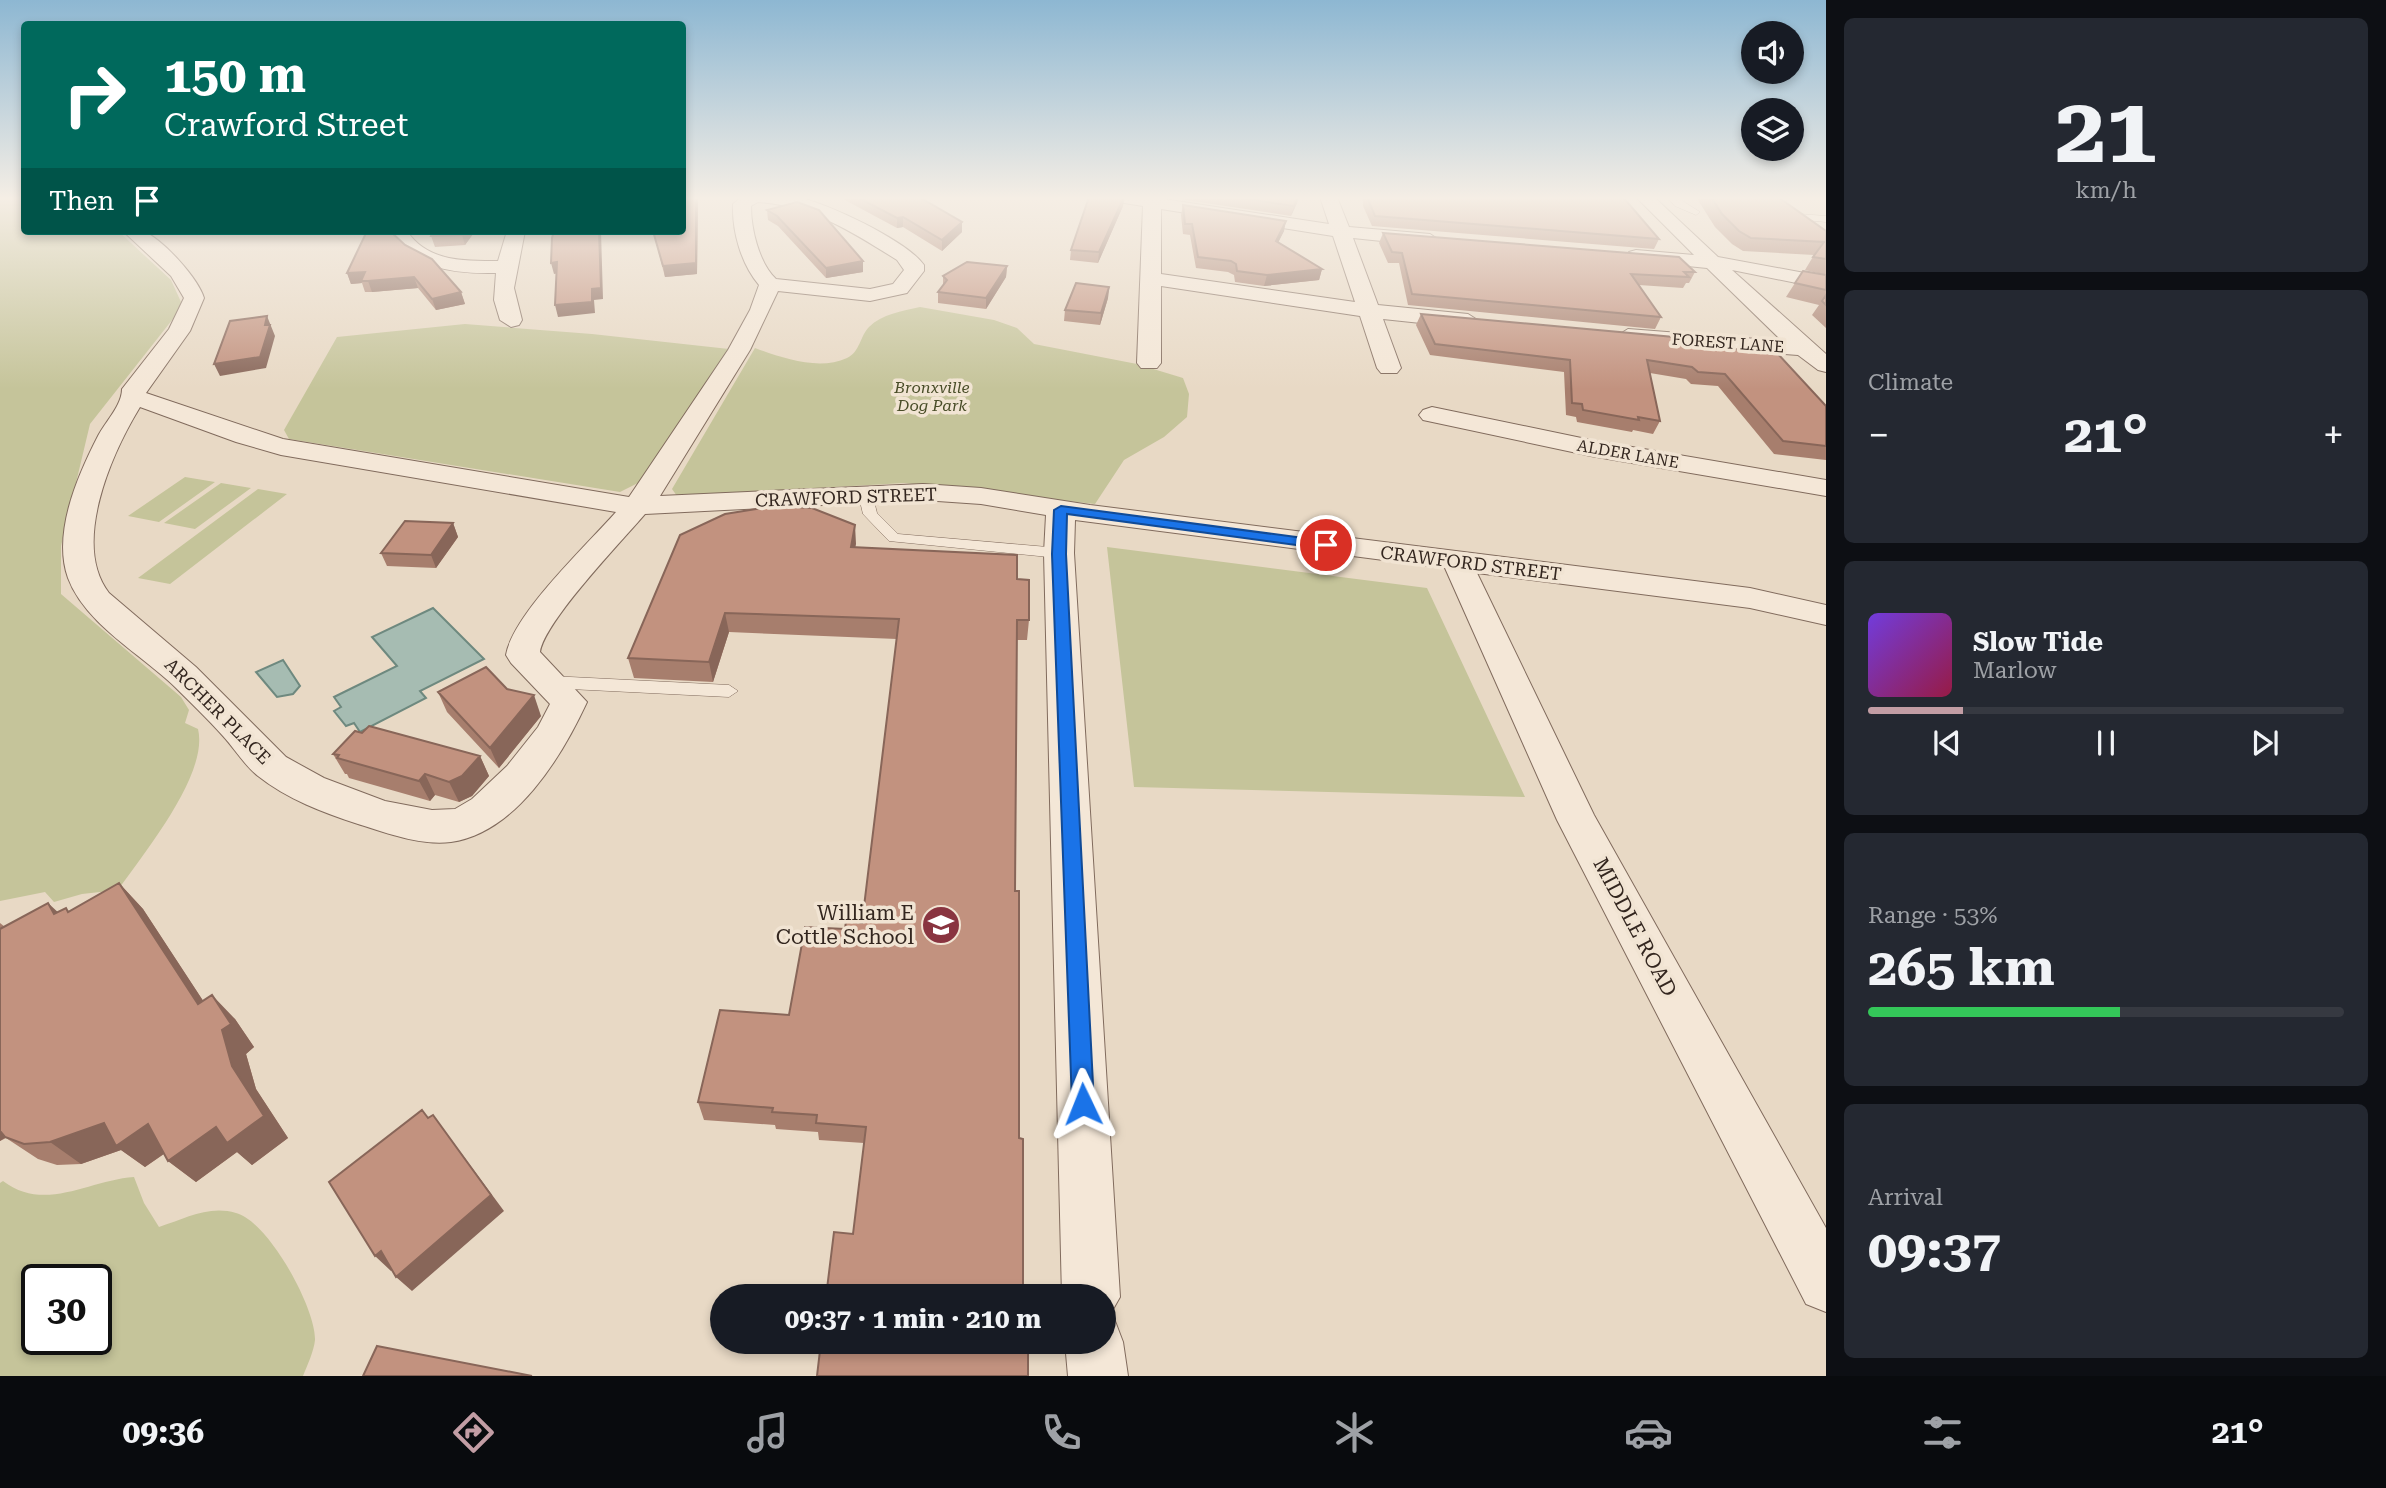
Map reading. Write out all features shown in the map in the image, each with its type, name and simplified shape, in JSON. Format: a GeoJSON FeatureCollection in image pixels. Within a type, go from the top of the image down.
{"type":"FeatureCollection","features":[{"type":"Feature","properties":{"kind":"street"},"geometry":{"type":"LineString","coordinates":[[134,397],[134,389],[194,305],[194,296],[188,282],[165,261]]}},
{"type":"Feature","properties":{"kind":"street"},"geometry":{"type":"LineString","coordinates":[[442,261],[465,266],[506,267]]}},
{"type":"Feature","properties":{"kind":"street"},"geometry":{"type":"LineString","coordinates":[[508,261],[506,312],[511,320]]}},
{"type":"Feature","properties":{"kind":"street"},"geometry":{"type":"LineString","coordinates":[[755,261],[761,276],[770,284],[880,295],[900,289],[914,271],[914,265],[909,261]]}},
{"type":"Feature","properties":{"kind":"street"},"geometry":{"type":"LineString","coordinates":[[1149,363],[1153,261]]}},
{"type":"Feature","properties":{"kind":"street"},"geometry":{"type":"LineString","coordinates":[[1353,261],[1389,368]]}},
{"type":"Feature","properties":{"kind":"street"},"geometry":{"type":"LineString","coordinates":[[1711,261],[1804,349],[1826,365]]}},
{"type":"Feature","properties":{"kind":"street"},"geometry":{"type":"LineString","coordinates":[[1712,261],[1826,283]]}},
{"type":"Feature","properties":{"kind":"street"},"geometry":{"type":"LineString","coordinates":[[1153,279],[1370,311],[1490,323]]}},
{"type":"Feature","properties":{"kind":"street","name":"ARCHER PLACE"},"geometry":{"type":"LineString","coordinates":[[134,397],[114,425],[91,482],[80,532],[82,573],[89,589],[104,607],[149,642],[273,766],[346,806],[423,824],[452,826],[472,820],[500,798],[563,720],[569,702],[523,655],[525,642],[543,615],[652,488],[740,350],[761,310],[770,284]]}},
{"type":"Feature","properties":{"kind":"street","name":"FOREST LANE"},"geometry":{"type":"LineString","coordinates":[[1611,335],[1804,349]]}},
{"type":"Feature","properties":{"kind":"street","name":"CRAWFORD STREET"},"geometry":{"type":"LineString","coordinates":[[134,397],[183,412],[244,437],[319,455],[634,506],[865,493],[923,492],[981,496],[1061,510],[1750,598],[1826,614]]}},
{"type":"Feature","properties":{"kind":"street","name":"ALDER LANE"},"geometry":{"type":"LineString","coordinates":[[1432,415],[1591,448],[1826,488]]}},
{"type":"Feature","properties":{"kind":"street"},"geometry":{"type":"LineString","coordinates":[[1061,510],[1059,554],[1090,1284]]}},
{"type":"Feature","properties":{"kind":"street","name":"MIDDLE ROAD"},"geometry":{"type":"LineString","coordinates":[[1457,562],[1577,820],[1826,1284]]}},
{"type":"Feature","properties":{"kind":"street"},"geometry":{"type":"LineString","coordinates":[[1095,1354],[1098,1376],[1105,1376]]}},
{"type":"Feature","properties":{"kind":"lane"},"geometry":{"type":"LineString","coordinates":[[865,493],[870,514],[894,538],[1059,554]]}},
{"type":"Feature","properties":{"kind":"lane"},"geometry":{"type":"LineString","coordinates":[[550,682],[729,691]]}},
{"type":"Feature","properties":{"kind":"green space"},"geometry":{"type":"Polygon","coordinates":[[[0,261],[151,261],[171,280],[181,302],[176,315],[90,424],[61,546],[61,594],[181,697],[189,710],[185,723],[198,729],[199,747],[194,768],[172,812],[118,890],[82,894],[54,902],[45,892],[0,901],[0,261]]]}},
{"type":"Feature","properties":{"kind":"green space","name":"Bronxville Dog Park"},"geometry":{"type":"Polygon","coordinates":[[[920,307],[994,320],[1017,328],[1034,344],[1137,364],[1183,378],[1189,394],[1187,417],[1164,437],[1124,460],[1095,504],[904,483],[677,496],[672,489],[755,348],[801,362],[836,362],[855,352],[866,331],[880,319],[920,307]]]}},
{"type":"Feature","properties":{"kind":"green space"},"geometry":{"type":"Polygon","coordinates":[[[465,324],[729,349],[640,482],[620,492],[289,439],[284,430],[337,337],[465,324]]]}},
{"type":"Feature","properties":{"kind":"green space"},"geometry":{"type":"Polygon","coordinates":[[[185,477],[215,482],[159,522],[128,516],[185,477]]]}},
{"type":"Feature","properties":{"kind":"green space"},"geometry":{"type":"Polygon","coordinates":[[[221,483],[251,488],[195,529],[164,523],[221,483]]]}},
{"type":"Feature","properties":{"kind":"green space"},"geometry":{"type":"Polygon","coordinates":[[[258,489],[287,494],[170,584],[138,578],[258,489]]]}},
{"type":"Feature","properties":{"kind":"green space"},"geometry":{"type":"Polygon","coordinates":[[[1107,547],[1427,588],[1525,797],[1134,787],[1107,547]]]}},
{"type":"Feature","properties":{"kind":"green space"},"geometry":{"type":"Polygon","coordinates":[[[134,1177],[144,1203],[159,1227],[197,1214],[216,1211],[236,1213],[249,1219],[288,1267],[308,1308],[315,1340],[303,1376],[0,1376],[0,1183],[3,1181],[19,1190],[35,1194],[67,1192],[134,1177]]]}},
{"type":"Feature","properties":{"kind":"shaded area"},"geometry":{"type":"Polygon","coordinates":[[[433,608],[484,659],[420,691],[426,698],[360,732],[354,723],[346,726],[334,711],[341,707],[334,697],[397,666],[372,637],[433,608]]]}},
{"type":"Feature","properties":{"kind":"shaded area"},"geometry":{"type":"Polygon","coordinates":[[[283,660],[300,686],[293,694],[277,697],[256,672],[283,660]]]}},
{"type":"Feature","properties":{"kind":"building"},"geometry":{"type":"Polygon","coordinates":[[[353,261],[434,261],[461,292],[432,299],[414,277],[361,281],[365,272],[347,273],[353,261]]]}},
{"type":"Feature","properties":{"kind":"building"},"geometry":{"type":"Polygon","coordinates":[[[551,261],[600,261],[601,288],[592,289],[592,302],[555,305],[557,262],[551,261]]]}},
{"type":"Feature","properties":{"kind":"building"},"geometry":{"type":"Polygon","coordinates":[[[662,261],[696,261],[696,263],[663,266],[662,261]]]}},
{"type":"Feature","properties":{"kind":"building"},"geometry":{"type":"Polygon","coordinates":[[[820,261],[862,261],[826,268],[820,261]]]}},
{"type":"Feature","properties":{"kind":"building"},"geometry":{"type":"Polygon","coordinates":[[[1231,261],[1309,261],[1322,269],[1267,275],[1237,271],[1236,264],[1231,261]]]}},
{"type":"Feature","properties":{"kind":"building"},"geometry":{"type":"Polygon","coordinates":[[[1404,261],[1683,261],[1695,272],[1684,272],[1689,277],[1631,274],[1661,317],[1412,294],[1404,261]]]}},
{"type":"Feature","properties":{"kind":"building"},"geometry":{"type":"Polygon","coordinates":[[[967,262],[1007,266],[986,298],[938,292],[947,280],[943,276],[967,262]]]}},
{"type":"Feature","properties":{"kind":"building"},"geometry":{"type":"Polygon","coordinates":[[[1803,271],[1826,275],[1826,290],[1795,283],[1803,271]]]}},
{"type":"Feature","properties":{"kind":"building"},"geometry":{"type":"Polygon","coordinates":[[[1076,283],[1109,287],[1101,313],[1065,310],[1076,283]]]}},
{"type":"Feature","properties":{"kind":"building"},"geometry":{"type":"Polygon","coordinates":[[[1421,314],[1674,337],[1679,344],[1777,353],[1826,406],[1826,446],[1783,441],[1725,374],[1698,372],[1692,367],[1647,360],[1660,421],[1583,410],[1582,404],[1572,403],[1570,360],[1435,344],[1421,314]]]}},
{"type":"Feature","properties":{"kind":"building"},"geometry":{"type":"Polygon","coordinates":[[[267,316],[265,325],[270,325],[260,357],[214,364],[230,321],[267,316]]]}},
{"type":"Feature","properties":{"kind":"building","name":"William E Cottle School"},"geometry":{"type":"Polygon","coordinates":[[[775,506],[812,508],[855,525],[851,547],[1017,555],[1017,579],[1029,580],[1029,620],[1017,620],[1015,891],[1019,891],[1019,1138],[1023,1139],[1023,1284],[828,1284],[834,1232],[853,1234],[866,1127],[816,1123],[817,1115],[772,1112],[773,1108],[698,1102],[720,1010],[789,1015],[805,927],[845,929],[846,921],[862,923],[899,619],[725,613],[709,662],[628,658],[680,535],[725,514],[775,506]]]}},
{"type":"Feature","properties":{"kind":"building"},"geometry":{"type":"Polygon","coordinates":[[[405,521],[453,523],[431,555],[381,553],[405,521]]]}},
{"type":"Feature","properties":{"kind":"building"},"geometry":{"type":"Polygon","coordinates":[[[486,667],[507,689],[534,695],[490,748],[438,692],[486,667]]]}},
{"type":"Feature","properties":{"kind":"building"},"geometry":{"type":"Polygon","coordinates":[[[369,726],[480,756],[462,776],[449,782],[425,774],[419,781],[337,758],[339,755],[333,754],[355,731],[362,733],[369,726]]]}},
{"type":"Feature","properties":{"kind":"building"},"geometry":{"type":"Polygon","coordinates":[[[119,883],[198,1004],[212,995],[231,1024],[222,1030],[232,1066],[264,1116],[227,1143],[216,1127],[168,1161],[148,1124],[116,1146],[104,1123],[50,1142],[24,1144],[5,1137],[0,1131],[0,929],[48,903],[54,914],[66,908],[68,912],[119,883]]]}},
{"type":"Feature","properties":{"kind":"building"},"geometry":{"type":"Polygon","coordinates":[[[422,1110],[428,1118],[433,1115],[491,1195],[396,1277],[381,1251],[375,1256],[329,1182],[422,1110]]]}},
{"type":"Feature","properties":{"kind":"building"},"geometry":{"type":"Polygon","coordinates":[[[377,1346],[532,1376],[363,1376],[377,1346]]]}},
{"type":"Feature","properties":{"kind":"building"},"geometry":{"type":"Polygon","coordinates":[[[820,1354],[1028,1354],[1028,1376],[817,1376],[820,1354]]]}},
{"type":"Feature","properties":{"kind":"place","name":"William E Cottle School"},"geometry":{"type":"Point","coordinates":[941,925]}},
{"type":"Feature","properties":{"kind":"route"},"geometry":{"type":"LineString","coordinates":[[1083,1104],[1059,554],[1061,510],[1326,545]]}}]}
